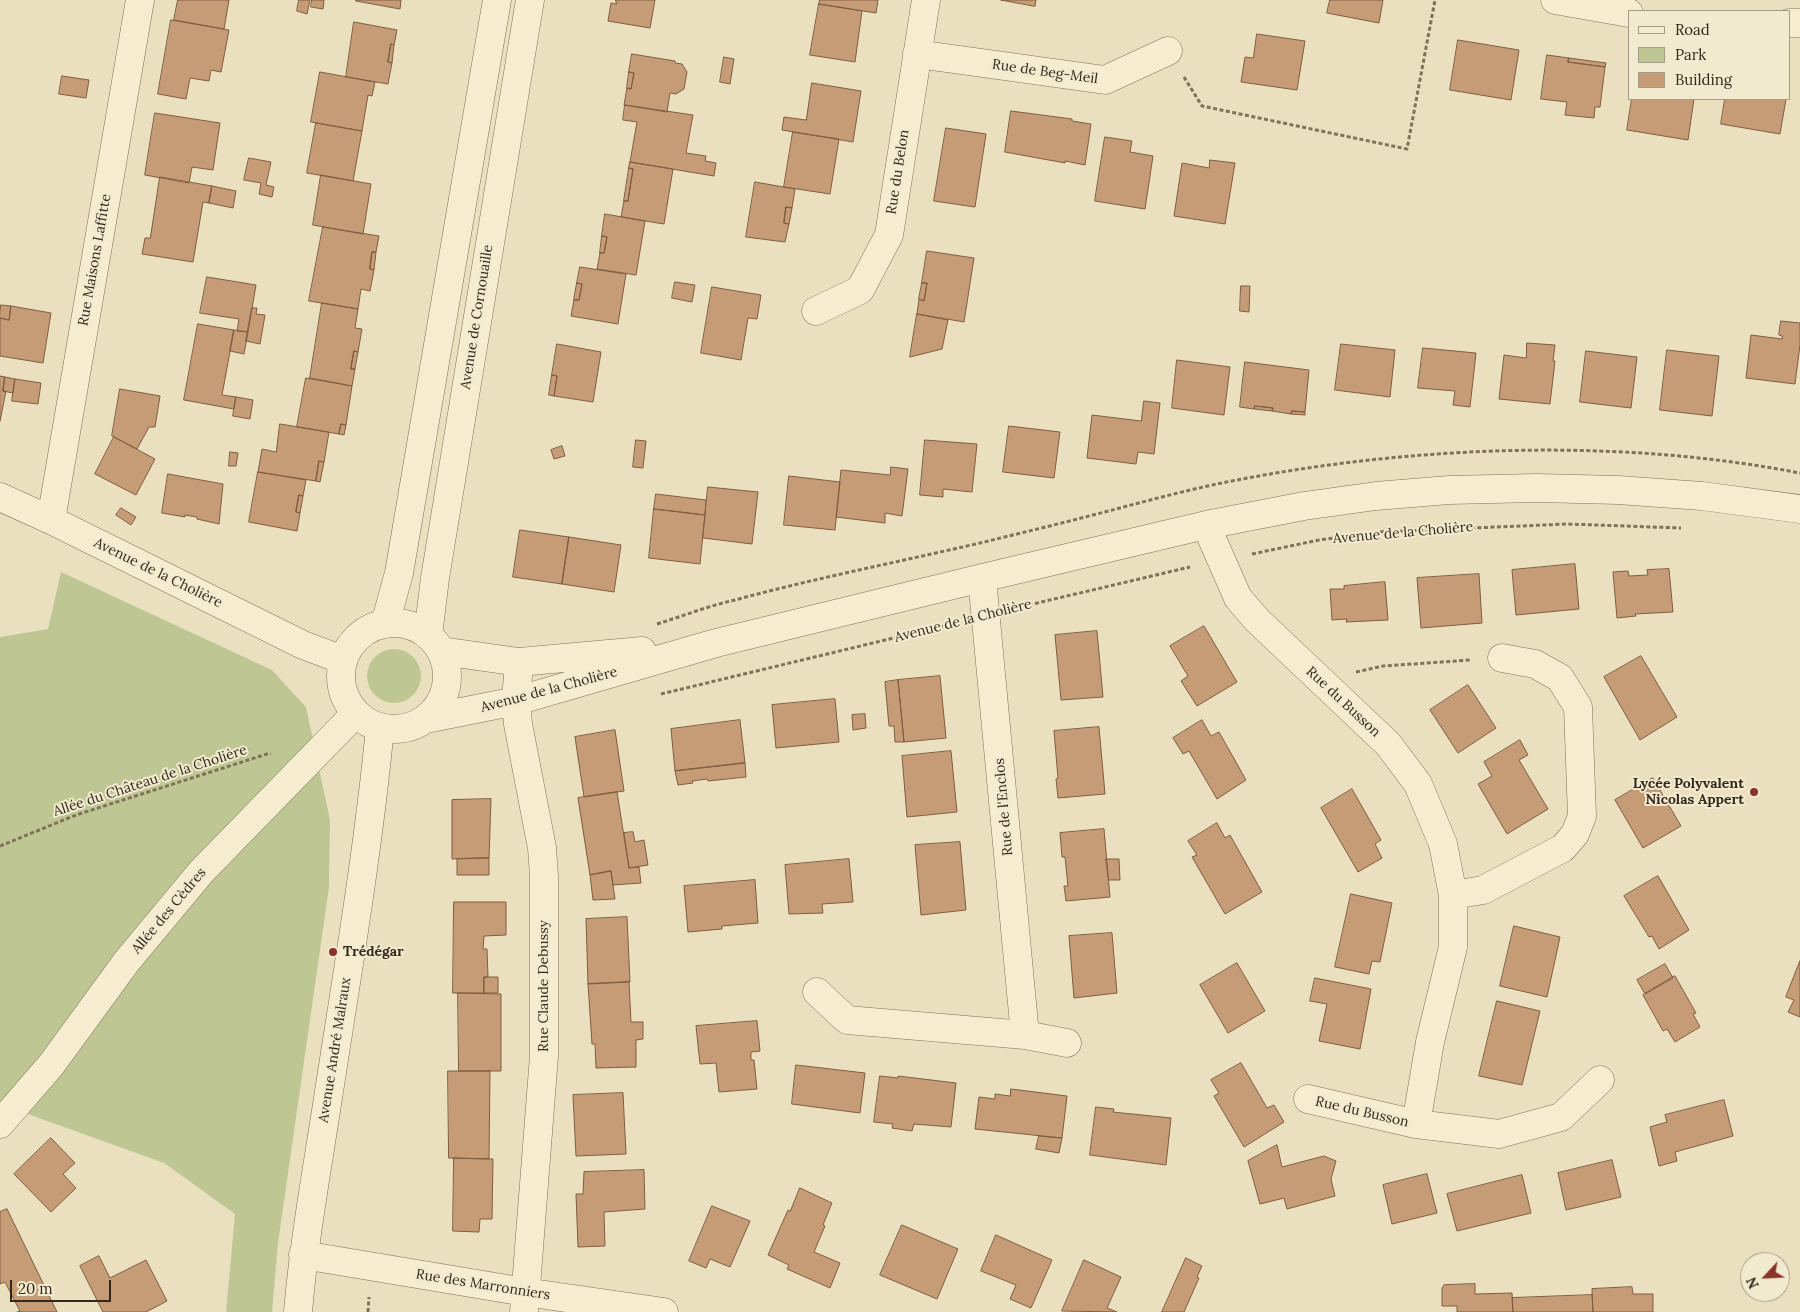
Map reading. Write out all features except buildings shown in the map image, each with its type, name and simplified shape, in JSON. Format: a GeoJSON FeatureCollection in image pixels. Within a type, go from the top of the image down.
{"type":"FeatureCollection","features":[{"type":"Feature","properties":{"kind":"street","name":"Rue Maisons Laffitte"},"geometry":{"type":"LineString","coordinates":[[52,520],[140,0]]}},
{"type":"Feature","properties":{"kind":"street"},"geometry":{"type":"LineString","coordinates":[[385,624],[400,563],[497,0]]}},
{"type":"Feature","properties":{"kind":"street","name":"Avenue de Cornouaille"},"geometry":{"type":"LineString","coordinates":[[434,643],[435,578],[530,0]]}},
{"type":"Feature","properties":{"kind":"street","name":"Rue du Belon"},"geometry":{"type":"LineString","coordinates":[[816,311],[860,290],[888,235],[926,0]]}},
{"type":"Feature","properties":{"kind":"street"},"geometry":{"type":"LineString","coordinates":[[1554,0],[1628,13]]}},
{"type":"Feature","properties":{"kind":"street","name":"Rue de Beg-Meil"},"geometry":{"type":"LineString","coordinates":[[917,54],[1105,80],[1168,51]]}},
{"type":"Feature","properties":{"kind":"street","name":"Avenue de la Cholière"},"geometry":{"type":"LineString","coordinates":[[426,718],[516,701],[716,644],[982,578],[1206,525],[1304,506],[1376,496],[1493,488],[1618,490],[1702,496],[1800,509]]}},
{"type":"Feature","properties":{"kind":"street","name":"Avenue de la Cholière"},"geometry":{"type":"LineString","coordinates":[[0,497],[52,520],[303,645],[343,660]]}},
{"type":"Feature","properties":{"kind":"street","name":"Rue du Busson"},"geometry":{"type":"LineString","coordinates":[[1206,525],[1238,598],[1257,620],[1388,744],[1418,784],[1443,844],[1453,895],[1452,947],[1430,1042],[1416,1124]]}},
{"type":"Feature","properties":{"kind":"street","name":"Rue de l'Enclos"},"geometry":{"type":"LineString","coordinates":[[982,578],[1025,1035]]}},
{"type":"Feature","properties":{"kind":"street"},"geometry":{"type":"LineString","coordinates":[[385,624],[405,624],[434,643],[447,670],[447,684],[440,703],[426,718],[416,725],[404,728],[380,728],[356,714],[347,702],[342,689],[341,674],[343,660],[348,648],[361,634],[373,627],[385,624]]}},
{"type":"Feature","properties":{"kind":"street","name":"Avenue de la Cholière"},"geometry":{"type":"LineString","coordinates":[[434,643],[519,662],[716,644]]}},
{"type":"Feature","properties":{"kind":"street"},"geometry":{"type":"LineString","coordinates":[[1453,895],[1483,890],[1563,848],[1575,834],[1582,816],[1578,707],[1560,678],[1535,664],[1502,658]]}},
{"type":"Feature","properties":{"kind":"street","name":"Rue Claude Debussy"},"geometry":{"type":"LineString","coordinates":[[519,662],[516,701],[520,734],[542,848],[544,876],[544,1056],[524,1302]]}},
{"type":"Feature","properties":{"kind":"street","name":"Allée des Cèdres"},"geometry":{"type":"LineString","coordinates":[[0,1124],[50,1065],[127,962],[201,872],[356,714]]}},
{"type":"Feature","properties":{"kind":"street","name":"Avenue André Malraux"},"geometry":{"type":"LineString","coordinates":[[298,1312],[303,1255],[348,969],[373,794],[380,728]]}},
{"type":"Feature","properties":{"kind":"street"},"geometry":{"type":"LineString","coordinates":[[817,992],[848,1020],[1025,1035],[1067,1043]]}},
{"type":"Feature","properties":{"kind":"street","name":"Rue du Busson"},"geometry":{"type":"LineString","coordinates":[[1308,1099],[1416,1124],[1499,1134],[1561,1117],[1600,1080]]}},
{"type":"Feature","properties":{"kind":"street","name":"Rue des Marronniers"},"geometry":{"type":"LineString","coordinates":[[303,1255],[524,1302],[664,1312]]}},
{"type":"Feature","properties":{"kind":"path"},"geometry":{"type":"LineString","coordinates":[[1168,51],[1202,106],[1406,148],[1435,0]]}},
{"type":"Feature","properties":{"kind":"path","name":"Avenue de la Cholière"},"geometry":{"type":"LineString","coordinates":[[656,695],[1221,560],[1319,540],[1379,532],[1461,527],[1568,524],[1684,528]]}},
{"type":"Feature","properties":{"kind":"path"},"geometry":{"type":"LineString","coordinates":[[1319,680],[1383,666],[1502,658]]}},
{"type":"Feature","properties":{"kind":"path","name":"Allée du Château de la Cholière"},"geometry":{"type":"LineString","coordinates":[[0,846],[76,815],[267,754],[311,758]]}},
{"type":"Feature","properties":{"kind":"green space"},"geometry":{"type":"Polygon","coordinates":[[[61,572],[272,670],[306,707],[330,820],[329,887],[278,1243],[272,1312],[226,1312],[235,1214],[164,1163],[0,1104],[0,637],[48,629],[61,572]]]}},
{"type":"Feature","properties":{"kind":"green space"},"geometry":{"type":"Polygon","coordinates":[[[389,649],[399,649],[409,653],[417,661],[421,676],[417,691],[409,699],[399,703],[389,703],[379,699],[371,691],[367,681],[367,671],[371,661],[379,653],[389,649]]]}},
{"type":"Feature","properties":{"kind":"place","name":"Lycée Polyvalent Nicolas Appert"},"geometry":{"type":"Point","coordinates":[1754,792]}},
{"type":"Feature","properties":{"kind":"place","name":"Trédégar"},"geometry":{"type":"Point","coordinates":[333,952]}}]}
